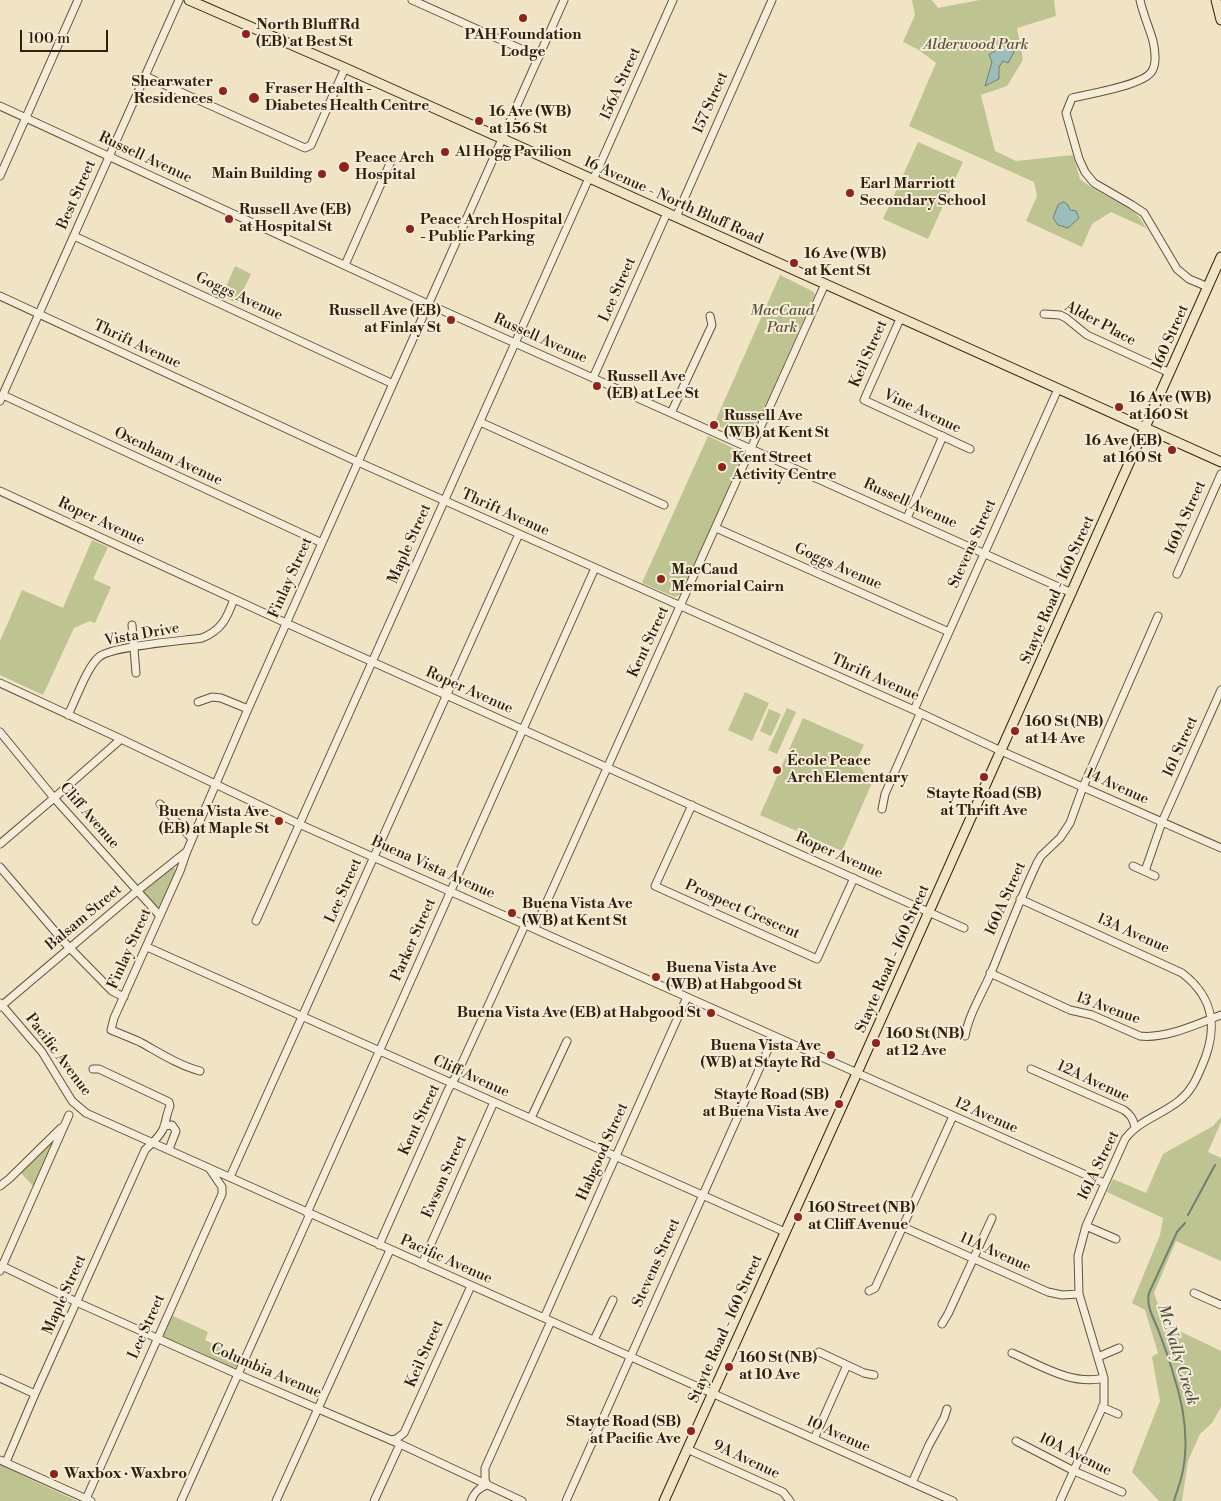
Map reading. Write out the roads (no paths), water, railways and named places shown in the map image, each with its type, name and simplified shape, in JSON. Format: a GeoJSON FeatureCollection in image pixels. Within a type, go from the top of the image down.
{"type":"FeatureCollection","features":[{"type":"Feature","properties":{"kind":"main road","name":"16 Avenue - North Bluff Road"},"geometry":{"type":"LineString","coordinates":[[189,0],[345,68],[1221,462]]}},
{"type":"Feature","properties":{"kind":"main road"},"geometry":{"type":"LineString","coordinates":[[1216,0],[1221,20]]}},
{"type":"Feature","properties":{"kind":"main road","name":"160 Street"},"geometry":{"type":"LineString","coordinates":[[1145,428],[1221,257]]}},
{"type":"Feature","properties":{"kind":"main road","name":"Stayte Road - 160 Street"},"geometry":{"type":"LineString","coordinates":[[664,1501],[1145,428]]}},
{"type":"Feature","properties":{"kind":"street"},"geometry":{"type":"LineString","coordinates":[[0,176],[78,0]]}},
{"type":"Feature","properties":{"kind":"street","name":"Best Street"},"geometry":{"type":"LineString","coordinates":[[1,398],[179,0]]}},
{"type":"Feature","properties":{"kind":"street"},"geometry":{"type":"LineString","coordinates":[[412,0],[539,57]]}},
{"type":"Feature","properties":{"kind":"street","name":"Finlay Street"},"geometry":{"type":"LineString","coordinates":[[200,1071],[188,1068],[140,1042],[111,1030],[114,1018],[180,871],[215,784],[286,623],[564,0]]}},
{"type":"Feature","properties":{"kind":"street","name":"156A Street"},"geometry":{"type":"LineString","coordinates":[[591,179],[673,0]]}},
{"type":"Feature","properties":{"kind":"street","name":"157 Street"},"geometry":{"type":"LineString","coordinates":[[671,215],[772,0]]}},
{"type":"Feature","properties":{"kind":"street"},"geometry":{"type":"LineString","coordinates":[[1140,0],[1154,42],[1155,63],[1152,73],[1126,86],[1072,98],[1066,113],[1079,159],[1085,172],[1094,183],[1144,213],[1177,269],[1189,278],[1208,287]]}},
{"type":"Feature","properties":{"kind":"street"},"geometry":{"type":"LineString","coordinates":[[145,76],[306,148],[311,145],[345,68]]}},
{"type":"Feature","properties":{"kind":"street","name":"Russell Avenue"},"geometry":{"type":"LineString","coordinates":[[0,106],[428,304],[1072,593]]}},
{"type":"Feature","properties":{"kind":"street"},"geometry":{"type":"LineString","coordinates":[[345,265],[392,159]]}},
{"type":"Feature","properties":{"kind":"street","name":"Maple Street"},"geometry":{"type":"LineString","coordinates":[[256,921],[515,343],[591,179]]}},
{"type":"Feature","properties":{"kind":"street","name":"Lee Street"},"geometry":{"type":"LineString","coordinates":[[593,378],[671,215]]}},
{"type":"Feature","properties":{"kind":"street","name":"Goggs Avenue"},"geometry":{"type":"LineString","coordinates":[[74,236],[393,384]]}},
{"type":"Feature","properties":{"kind":"street","name":"Kent Street"},"geometry":{"type":"LineString","coordinates":[[535,928],[825,284]]}},
{"type":"Feature","properties":{"kind":"street","name":"Thrift Avenue"},"geometry":{"type":"LineString","coordinates":[[0,296],[358,462],[1001,751]]}},
{"type":"Feature","properties":{"kind":"street","name":"Alder Place"},"geometry":{"type":"LineString","coordinates":[[1044,314],[1060,315],[1087,335],[1170,373]]}},
{"type":"Feature","properties":{"kind":"street"},"geometry":{"type":"LineString","coordinates":[[672,413],[712,325],[710,316]]}},
{"type":"Feature","properties":{"kind":"street","name":"Keil Street"},"geometry":{"type":"LineString","coordinates":[[864,400],[900,319]]}},
{"type":"Feature","properties":{"kind":"street","name":"Stevens Street"},"geometry":{"type":"LineString","coordinates":[[882,809],[885,794],[949,632],[1058,389]]}},
{"type":"Feature","properties":{"kind":"street","name":"Oxenham Avenue"},"geometry":{"type":"LineString","coordinates":[[1,398],[322,543]]}},
{"type":"Feature","properties":{"kind":"street","name":"Vine Avenue"},"geometry":{"type":"LineString","coordinates":[[864,400],[970,449]]}},
{"type":"Feature","properties":{"kind":"street"},"geometry":{"type":"LineString","coordinates":[[480,422],[664,506]]}},
{"type":"Feature","properties":{"kind":"street"},"geometry":{"type":"LineString","coordinates":[[907,518],[943,436]]}},
{"type":"Feature","properties":{"kind":"street","name":"160A Street"},"geometry":{"type":"LineString","coordinates":[[1177,574],[1221,474]]}},
{"type":"Feature","properties":{"kind":"street","name":"Roper Avenue"},"geometry":{"type":"LineString","coordinates":[[0,491],[286,623],[929,913]]}},
{"type":"Feature","properties":{"kind":"street","name":"Goggs Avenue"},"geometry":{"type":"LineString","coordinates":[[716,528],[949,632]]}},
{"type":"Feature","properties":{"kind":"street","name":"Lee Street"},"geometry":{"type":"LineString","coordinates":[[230,1178],[519,534]]}},
{"type":"Feature","properties":{"kind":"street","name":"Parker Street"},"geometry":{"type":"LineString","coordinates":[[181,1501],[450,891],[595,568]]}},
{"type":"Feature","properties":{"kind":"street","name":"Vista Drive"},"geometry":{"type":"LineString","coordinates":[[68,715],[91,666],[100,656],[110,651],[202,638],[212,634],[226,620],[234,599]]}},
{"type":"Feature","properties":{"kind":"street","name":"160A Street"},"geometry":{"type":"LineString","coordinates":[[965,1036],[967,1025],[1020,900],[1041,856],[1066,831],[1083,787],[1158,616]]}},
{"type":"Feature","properties":{"kind":"street"},"geometry":{"type":"LineString","coordinates":[[132,625],[136,673]]}},
{"type":"Feature","properties":{"kind":"street","name":"Buena Vista Avenue"},"geometry":{"type":"LineString","coordinates":[[0,683],[299,824],[857,1073]]}},
{"type":"Feature","properties":{"kind":"street","name":"161 Street"},"geometry":{"type":"LineString","coordinates":[[1145,871],[1162,822],[1221,690]]}},
{"type":"Feature","properties":{"kind":"street"},"geometry":{"type":"LineString","coordinates":[[198,702],[212,697],[221,698],[248,709]]}},
{"type":"Feature","properties":{"kind":"street","name":"Cliff Avenue"},"geometry":{"type":"LineString","coordinates":[[0,732],[54,798],[160,916]]}},
{"type":"Feature","properties":{"kind":"street"},"geometry":{"type":"LineString","coordinates":[[0,844],[121,739]]}},
{"type":"Feature","properties":{"kind":"street","name":"14 Avenue"},"geometry":{"type":"LineString","coordinates":[[1001,751],[1221,848]]}},
{"type":"Feature","properties":{"kind":"street"},"geometry":{"type":"LineString","coordinates":[[160,804],[192,839]]}},
{"type":"Feature","properties":{"kind":"street","name":"Prospect Crescent"},"geometry":{"type":"LineString","coordinates":[[692,805],[656,886],[817,959],[854,878]]}},
{"type":"Feature","properties":{"kind":"street","name":"Balsam Street"},"geometry":{"type":"LineString","coordinates":[[1,1005],[187,851]]}},
{"type":"Feature","properties":{"kind":"street"},"geometry":{"type":"LineString","coordinates":[[1133,866],[1155,876]]}},
{"type":"Feature","properties":{"kind":"street"},"geometry":{"type":"LineString","coordinates":[[0,867],[70,948],[112,991],[124,997]]}},
{"type":"Feature","properties":{"kind":"street","name":"13A Avenue"},"geometry":{"type":"LineString","coordinates":[[1020,900],[1182,973],[1200,990],[1211,1019]]}},
{"type":"Feature","properties":{"kind":"street"},"geometry":{"type":"LineString","coordinates":[[929,913],[964,928]]}},
{"type":"Feature","properties":{"kind":"street","name":"Kent Street"},"geometry":{"type":"LineString","coordinates":[[379,1245],[525,924]]}},
{"type":"Feature","properties":{"kind":"street","name":"Cliff Avenue"},"geometry":{"type":"LineString","coordinates":[[146,947],[785,1232]]}},
{"type":"Feature","properties":{"kind":"street","name":"13 Avenue"},"geometry":{"type":"LineString","coordinates":[[990,973],[1070,1010],[1092,1015],[1140,1036],[1164,1035],[1221,1016]]}},
{"type":"Feature","properties":{"kind":"street","name":"Habgood Street"},"geometry":{"type":"LineString","coordinates":[[485,1468],[616,1156],[688,997]]}},
{"type":"Feature","properties":{"kind":"street","name":"Pacific Avenue"},"geometry":{"type":"LineString","coordinates":[[1,1005],[42,1052],[72,1101],[86,1113],[712,1394]]}},
{"type":"Feature","properties":{"kind":"street","name":"161A Street"},"geometry":{"type":"LineString","coordinates":[[1060,1501],[1104,1404],[1104,1378],[1079,1294],[1078,1256],[1086,1226],[1124,1139],[1135,1127],[1180,1100],[1191,1088],[1209,1050],[1211,1019]]}},
{"type":"Feature","properties":{"kind":"street","name":"Stevens Street"},"geometry":{"type":"LineString","coordinates":[[566,1501],[774,1036]]}},
{"type":"Feature","properties":{"kind":"street"},"geometry":{"type":"LineString","coordinates":[[531,1118],[566,1041]]}},
{"type":"Feature","properties":{"kind":"street"},"geometry":{"type":"LineString","coordinates":[[93,1070],[98,1069],[169,1102],[170,1106],[164,1119],[164,1126],[159,1136],[153,1142]]}},
{"type":"Feature","properties":{"kind":"street","name":"12A Avenue"},"geometry":{"type":"LineString","coordinates":[[1031,1069],[1124,1110],[1133,1119],[1135,1127]]}},
{"type":"Feature","properties":{"kind":"street","name":"12 Avenue"},"geometry":{"type":"LineString","coordinates":[[857,1073],[1104,1183]]}},
{"type":"Feature","properties":{"kind":"street","name":"Ewson Street"},"geometry":{"type":"LineString","coordinates":[[422,1264],[494,1102]]}},
{"type":"Feature","properties":{"kind":"street"},"geometry":{"type":"LineString","coordinates":[[1,1268],[68,1116]]}},
{"type":"Feature","properties":{"kind":"street"},"geometry":{"type":"LineString","coordinates":[[869,1291],[875,1288],[953,1116]]}},
{"type":"Feature","properties":{"kind":"street"},"geometry":{"type":"LineString","coordinates":[[0,1186],[65,1124]]}},
{"type":"Feature","properties":{"kind":"street"},"geometry":{"type":"LineString","coordinates":[[164,1126],[172,1125],[176,1129],[176,1134],[169,1149]]}},
{"type":"Feature","properties":{"kind":"street","name":"Maple Street"},"geometry":{"type":"LineString","coordinates":[[3,1461],[145,1150],[153,1142]]}},
{"type":"Feature","properties":{"kind":"street","name":"Lee Street"},"geometry":{"type":"LineString","coordinates":[[88,1500],[157,1338],[222,1194],[222,1187],[209,1168]]}},
{"type":"Feature","properties":{"kind":"street"},"geometry":{"type":"LineString","coordinates":[[942,1324],[992,1218]]}},
{"type":"Feature","properties":{"kind":"street","name":"11A Avenue"},"geometry":{"type":"LineString","coordinates":[[903,1226],[1048,1292],[1062,1295],[1079,1294]]}},
{"type":"Feature","properties":{"kind":"street"},"geometry":{"type":"LineString","coordinates":[[1086,1226],[1116,1239]]}},
{"type":"Feature","properties":{"kind":"street"},"geometry":{"type":"LineString","coordinates":[[276,1501],[390,1250]]}},
{"type":"Feature","properties":{"kind":"street","name":"Columbia Avenue"},"geometry":{"type":"LineString","coordinates":[[1,1268],[237,1374],[400,1444],[522,1501]]}},
{"type":"Feature","properties":{"kind":"street","name":"Keil Street"},"geometry":{"type":"LineString","coordinates":[[404,1434],[470,1286]]}},
{"type":"Feature","properties":{"kind":"street"},"geometry":{"type":"LineString","coordinates":[[1194,1293],[1221,1305]]}},
{"type":"Feature","properties":{"kind":"street"},"geometry":{"type":"LineString","coordinates":[[594,1340],[613,1300]]}},
{"type":"Feature","properties":{"kind":"street"},"geometry":{"type":"LineString","coordinates":[[1098,1357],[1119,1348]]}},
{"type":"Feature","properties":{"kind":"street"},"geometry":{"type":"LineString","coordinates":[[818,1352],[864,1373],[874,1375]]}},
{"type":"Feature","properties":{"kind":"street"},"geometry":{"type":"LineString","coordinates":[[1012,1352],[1069,1377],[1094,1381],[1104,1378]]}},
{"type":"Feature","properties":{"kind":"street"},"geometry":{"type":"LineString","coordinates":[[814,1439],[847,1365]]}},
{"type":"Feature","properties":{"kind":"street"},"geometry":{"type":"LineString","coordinates":[[0,1378],[35,1394]]}},
{"type":"Feature","properties":{"kind":"street","name":"10 Avenue"},"geometry":{"type":"LineString","coordinates":[[712,1394],[953,1501]]}},
{"type":"Feature","properties":{"kind":"street"},"geometry":{"type":"LineString","coordinates":[[1102,1407],[1118,1414]]}},
{"type":"Feature","properties":{"kind":"street"},"geometry":{"type":"LineString","coordinates":[[912,1483],[947,1409]]}},
{"type":"Feature","properties":{"kind":"street"},"geometry":{"type":"LineString","coordinates":[[390,1440],[404,1434],[405,1443],[408,1448]]}},
{"type":"Feature","properties":{"kind":"street","name":"10A Avenue"},"geometry":{"type":"LineString","coordinates":[[1016,1441],[1074,1471],[1122,1492]]}},
{"type":"Feature","properties":{"kind":"street"},"geometry":{"type":"LineString","coordinates":[[374,1501],[400,1444]]}},
{"type":"Feature","properties":{"kind":"street","name":"9A Avenue"},"geometry":{"type":"LineString","coordinates":[[687,1449],[783,1492],[790,1501]]}},
{"type":"Feature","properties":{"kind":"street"},"geometry":{"type":"LineString","coordinates":[[3,1461],[88,1500]]}},
{"type":"Feature","properties":{"kind":"street"},"geometry":{"type":"LineString","coordinates":[[471,1501],[474,1493],[474,1484],[471,1477],[480,1473],[485,1468]]}},
{"type":"Feature","properties":{"kind":"street"},"geometry":{"type":"LineString","coordinates":[[474,1493],[479,1488],[487,1485],[485,1468]]}},
{"type":"Feature","properties":{"kind":"water"},"geometry":{"type":"Polygon","coordinates":[[[1006,45],[1014,52],[1008,63],[1003,61],[999,67],[999,79],[985,86],[992,62],[989,55],[1006,45]]]}},
{"type":"Feature","properties":{"kind":"water"},"geometry":{"type":"Polygon","coordinates":[[[1064,202],[1070,210],[1076,211],[1079,218],[1068,228],[1058,225],[1053,218],[1058,205],[1064,202]]]}},
{"type":"Feature","properties":{"kind":"waterway","name":"McNally Creek"},"geometry":{"type":"LineString","coordinates":[[1188,1215],[1215,1165]]}},
{"type":"Feature","properties":{"kind":"waterway","name":"McNally Creek"},"geometry":{"type":"LineString","coordinates":[[1174,1501],[1184,1466],[1183,1412],[1166,1351],[1150,1311],[1148,1298],[1177,1232],[1185,1223]]}},
{"type":"Feature","properties":{"kind":"place","name":"PAH Foundation Lodge"},"geometry":{"type":"Point","coordinates":[523,18]}},
{"type":"Feature","properties":{"kind":"place","name":"North Bluff Rd (EB) at Best St"},"geometry":{"type":"Point","coordinates":[246,34]}},
{"type":"Feature","properties":{"kind":"place","name":"Shearwater Residences"},"geometry":{"type":"Point","coordinates":[223,91]}},
{"type":"Feature","properties":{"kind":"place","name":"Fraser Health - Diabetes Health Centre"},"geometry":{"type":"Point","coordinates":[254,98]}},
{"type":"Feature","properties":{"kind":"place","name":"16 Ave (WB) at 156 St"},"geometry":{"type":"Point","coordinates":[479,121]}},
{"type":"Feature","properties":{"kind":"place","name":"Al Hogg Pavilion"},"geometry":{"type":"Point","coordinates":[445,152]}},
{"type":"Feature","properties":{"kind":"place","name":"Peace Arch Hospital"},"geometry":{"type":"Point","coordinates":[344,167]}},
{"type":"Feature","properties":{"kind":"place","name":"Main Building"},"geometry":{"type":"Point","coordinates":[322,174]}},
{"type":"Feature","properties":{"kind":"place","name":"Earl Marriott Secondary School"},"geometry":{"type":"Point","coordinates":[850,193]}},
{"type":"Feature","properties":{"kind":"place","name":"Russell Ave (EB) at Hospital St"},"geometry":{"type":"Point","coordinates":[229,219]}},
{"type":"Feature","properties":{"kind":"place","name":"Peace Arch Hospital - Public Parking"},"geometry":{"type":"Point","coordinates":[410,229]}},
{"type":"Feature","properties":{"kind":"place","name":"16 Ave (WB) at Kent St"},"geometry":{"type":"Point","coordinates":[794,263]}},
{"type":"Feature","properties":{"kind":"place","name":"Russell Ave (EB) at Finlay St"},"geometry":{"type":"Point","coordinates":[451,320]}},
{"type":"Feature","properties":{"kind":"place","name":"Russell Ave (EB) at Lee St"},"geometry":{"type":"Point","coordinates":[597,386]}},
{"type":"Feature","properties":{"kind":"place","name":"16 Ave (WB) at 160 St"},"geometry":{"type":"Point","coordinates":[1119,407]}},
{"type":"Feature","properties":{"kind":"place","name":"Russell Ave (WB) at Kent St"},"geometry":{"type":"Point","coordinates":[714,425]}},
{"type":"Feature","properties":{"kind":"place","name":"16 Ave (EB) at 160 St"},"geometry":{"type":"Point","coordinates":[1172,450]}},
{"type":"Feature","properties":{"kind":"place","name":"Kent Street Activity Centre"},"geometry":{"type":"Point","coordinates":[722,467]}},
{"type":"Feature","properties":{"kind":"place","name":"MacCaud Memorial Cairn"},"geometry":{"type":"Point","coordinates":[661,579]}},
{"type":"Feature","properties":{"kind":"place","name":"160 St (NB) at 14 Ave"},"geometry":{"type":"Point","coordinates":[1015,731]}},
{"type":"Feature","properties":{"kind":"place","name":"École Peace Arch Elementary"},"geometry":{"type":"Point","coordinates":[777,770]}},
{"type":"Feature","properties":{"kind":"place","name":"Stayte Road (SB) at Thrift Ave"},"geometry":{"type":"Point","coordinates":[984,777]}},
{"type":"Feature","properties":{"kind":"place","name":"Buena Vista Ave (EB) at Maple St"},"geometry":{"type":"Point","coordinates":[279,821]}},
{"type":"Feature","properties":{"kind":"place","name":"Buena Vista Ave (WB) at Kent St"},"geometry":{"type":"Point","coordinates":[512,913]}},
{"type":"Feature","properties":{"kind":"place","name":"Buena Vista Ave (WB) at Habgood St"},"geometry":{"type":"Point","coordinates":[656,977]}},
{"type":"Feature","properties":{"kind":"place","name":"Buena Vista Ave (EB) at Habgood St"},"geometry":{"type":"Point","coordinates":[711,1013]}},
{"type":"Feature","properties":{"kind":"place","name":"160 St (NB) at 12 Ave"},"geometry":{"type":"Point","coordinates":[876,1043]}},
{"type":"Feature","properties":{"kind":"place","name":"Buena Vista Ave (WB) at Stayte Rd"},"geometry":{"type":"Point","coordinates":[831,1055]}},
{"type":"Feature","properties":{"kind":"place","name":"Stayte Road (SB) at Buena Vista Ave"},"geometry":{"type":"Point","coordinates":[839,1104]}},
{"type":"Feature","properties":{"kind":"place","name":"160 Street (NB) at Cliff Avenue"},"geometry":{"type":"Point","coordinates":[798,1217]}},
{"type":"Feature","properties":{"kind":"place","name":"160 St (NB) at 10 Ave"},"geometry":{"type":"Point","coordinates":[729,1367]}},
{"type":"Feature","properties":{"kind":"place","name":"Stayte Road (SB) at Pacific Ave"},"geometry":{"type":"Point","coordinates":[691,1431]}},
{"type":"Feature","properties":{"kind":"place","name":"Waxbox · Waxbro"},"geometry":{"type":"Point","coordinates":[54,1474]}},
{"type":"Feature","properties":{"kind":"park label","name":"Alderwood Park"},"geometry":{"type":"Point","coordinates":[976,45]}},
{"type":"Feature","properties":{"kind":"park label","name":"MacCaud Park"},"geometry":{"type":"Point","coordinates":[782,320]}}]}
